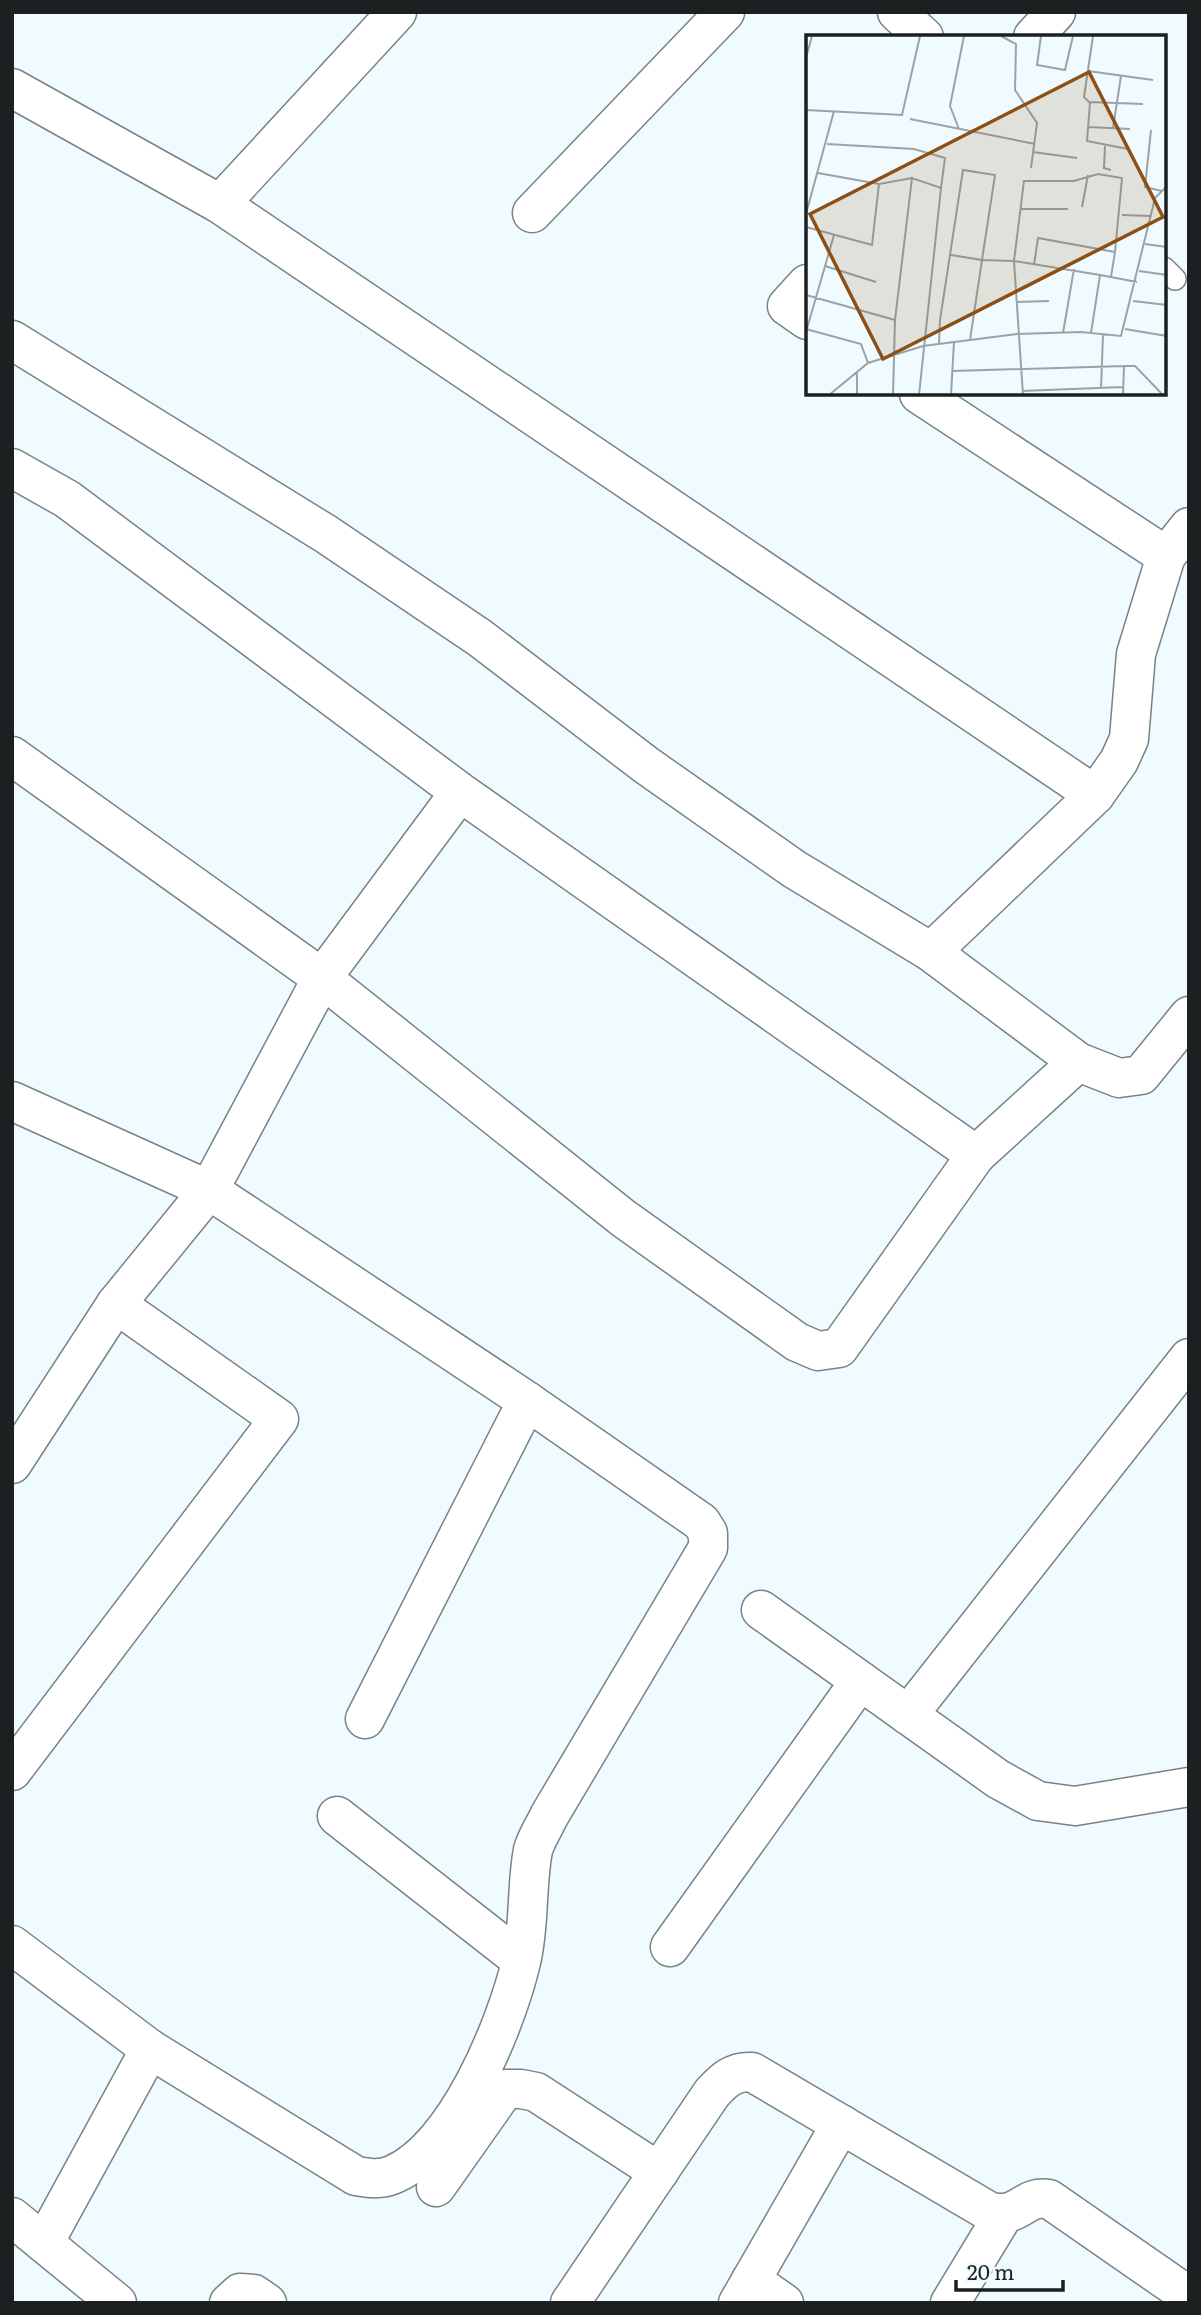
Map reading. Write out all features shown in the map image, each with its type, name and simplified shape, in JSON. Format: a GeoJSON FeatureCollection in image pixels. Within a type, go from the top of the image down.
{"type":"FeatureCollection","features":[{"type":"Feature","properties":{"kind":"street"},"geometry":{"type":"LineString","coordinates":[[220,204],[397,12]]}},
{"type":"Feature","properties":{"kind":"street"},"geometry":{"type":"LineString","coordinates":[[531,213],[724,12]]}},
{"type":"Feature","properties":{"kind":"street"},"geometry":{"type":"LineString","coordinates":[[897,12],[921,35]]}},
{"type":"Feature","properties":{"kind":"street"},"geometry":{"type":"LineString","coordinates":[[1035,35],[1056,12]]}},
{"type":"Feature","properties":{"kind":"street"},"geometry":{"type":"LineString","coordinates":[[12,88],[220,204],[1095,795]]}},
{"type":"Feature","properties":{"kind":"street"},"geometry":{"type":"LineString","coordinates":[[806,285],[787,306],[806,319]]}},
{"type":"Feature","properties":{"kind":"street"},"geometry":{"type":"LineString","coordinates":[[12,340],[326,534],[480,638],[646,765],[794,869],[931,952],[1078,1062],[1119,1078],[1141,1075],[1189,1016]]}},
{"type":"Feature","properties":{"kind":"street"},"geometry":{"type":"LineString","coordinates":[[922,396],[1166,556]]}},
{"type":"Feature","properties":{"kind":"street"},"geometry":{"type":"LineString","coordinates":[[12,468],[66,499],[460,792],[976,1155]]}},
{"type":"Feature","properties":{"kind":"street"},"geometry":{"type":"LineString","coordinates":[[931,952],[1095,795],[1119,761],[1129,739],[1136,654],[1166,556],[1189,527]]}},
{"type":"Feature","properties":{"kind":"street"},"geometry":{"type":"LineString","coordinates":[[12,757],[322,978],[623,1219],[797,1342],[818,1351],[839,1348],[976,1155],[1078,1062]]}},
{"type":"Feature","properties":{"kind":"street"},"geometry":{"type":"LineString","coordinates":[[12,1464],[116,1304],[209,1190],[322,978],[460,792]]}},
{"type":"Feature","properties":{"kind":"street"},"geometry":{"type":"LineString","coordinates":[[12,1101],[209,1190],[527,1401],[701,1522],[708,1534],[708,1548],[549,1816],[533,1849],[522,1960],[499,2034],[454,2119],[423,2157],[392,2176],[374,2179],[356,2176],[150,2049],[12,1945]]}},
{"type":"Feature","properties":{"kind":"street"},"geometry":{"type":"LineString","coordinates":[[12,1771],[279,1419],[116,1304]]}},
{"type":"Feature","properties":{"kind":"street"},"geometry":{"type":"LineString","coordinates":[[908,1715],[1189,1358]]}},
{"type":"Feature","properties":{"kind":"street"},"geometry":{"type":"LineString","coordinates":[[365,1719],[527,1401]]}},
{"type":"Feature","properties":{"kind":"street"},"geometry":{"type":"LineString","coordinates":[[761,1610],[998,1779],[1038,1801],[1075,1806],[1189,1787]]}},
{"type":"Feature","properties":{"kind":"street"},"geometry":{"type":"LineString","coordinates":[[670,1947],[860,1681]]}},
{"type":"Feature","properties":{"kind":"street"},"geometry":{"type":"LineString","coordinates":[[337,1816],[522,1960]]}},
{"type":"Feature","properties":{"kind":"street"},"geometry":{"type":"LineString","coordinates":[[44,2243],[150,2049]]}},
{"type":"Feature","properties":{"kind":"street"},"geometry":{"type":"LineString","coordinates":[[570,2303],[712,2093],[726,2078],[740,2072],[752,2072],[982,2208],[1004,2214],[1017,2211],[1032,2199],[1049,2199],[1189,2296]]}},
{"type":"Feature","properties":{"kind":"street"},"geometry":{"type":"LineString","coordinates":[[436,2187],[505,2089],[536,2092],[659,2172]]}},
{"type":"Feature","properties":{"kind":"street"},"geometry":{"type":"LineString","coordinates":[[784,2303],[745,2292],[841,2124]]}},
{"type":"Feature","properties":{"kind":"street"},"geometry":{"type":"LineString","coordinates":[[950,2303],[1004,2214]]}},
{"type":"Feature","properties":{"kind":"street"},"geometry":{"type":"LineString","coordinates":[[12,2217],[117,2303]]}},
{"type":"Feature","properties":{"kind":"street"},"geometry":{"type":"LineString","coordinates":[[229,2303],[240,2292],[254,2294],[267,2303]]}}]}
